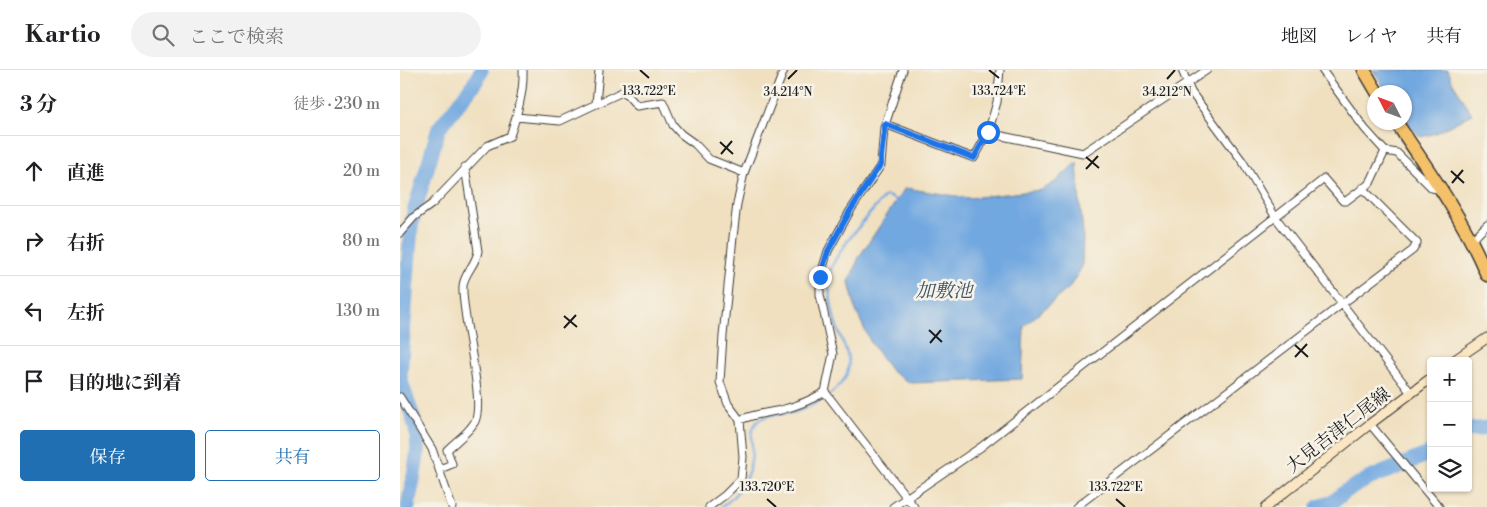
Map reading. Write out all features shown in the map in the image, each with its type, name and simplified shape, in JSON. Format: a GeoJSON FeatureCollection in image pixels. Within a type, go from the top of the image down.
{"type":"FeatureCollection","features":[{"type":"Feature","properties":{"kind":"highway"},"geometry":{"type":"LineString","coordinates":[[1364,70],[1373,85]]}},
{"type":"Feature","properties":{"kind":"highway"},"geometry":{"type":"LineString","coordinates":[[1401,130],[1442,190],[1472,240],[1487,275]]}},
{"type":"Feature","properties":{"kind":"main road"},"geometry":{"type":"LineString","coordinates":[[1459,357],[1487,338]]}},
{"type":"Feature","properties":{"kind":"main road","name":"大見吉津仁尾線"},"geometry":{"type":"LineString","coordinates":[[1266,507],[1427,381]]}},
{"type":"Feature","properties":{"kind":"street"},"geometry":{"type":"LineString","coordinates":[[400,233],[414,217],[432,204],[465,167],[487,146],[510,136],[523,82],[523,70]]}},
{"type":"Feature","properties":{"kind":"street"},"geometry":{"type":"LineString","coordinates":[[596,104],[599,70]]}},
{"type":"Feature","properties":{"kind":"street"},"geometry":{"type":"LineString","coordinates":[[708,507],[725,495],[741,479],[743,457],[740,420],[728,404],[720,382],[722,336],[737,204],[744,173],[784,70]]}},
{"type":"Feature","properties":{"kind":"street"},"geometry":{"type":"LineString","coordinates":[[903,70],[885,124],[880,165],[850,211],[828,251],[820,277],[820,295],[833,354],[827,375],[825,392],[914,507]]}},
{"type":"Feature","properties":{"kind":"street"},"geometry":{"type":"LineString","coordinates":[[885,124],[974,158],[988,132],[997,102],[1000,70]]}},
{"type":"Feature","properties":{"kind":"street"},"geometry":{"type":"LineString","coordinates":[[1182,70],[1191,92],[1244,162],[1276,218],[1411,393]]}},
{"type":"Feature","properties":{"kind":"street"},"geometry":{"type":"LineString","coordinates":[[988,132],[1083,153],[1207,70]]}},
{"type":"Feature","properties":{"kind":"street"},"geometry":{"type":"LineString","coordinates":[[1322,70],[1365,129],[1386,151],[1397,153],[1432,188],[1442,190]]}},
{"type":"Feature","properties":{"kind":"street"},"geometry":{"type":"LineString","coordinates":[[516,117],[560,121],[624,91],[637,106],[663,102],[673,125],[681,134],[696,144],[709,159],[744,173]]}},
{"type":"Feature","properties":{"kind":"street"},"geometry":{"type":"LineString","coordinates":[[893,507],[981,448],[1324,179],[1343,201],[1346,201],[1370,183],[1386,151]]}},
{"type":"Feature","properties":{"kind":"street"},"geometry":{"type":"LineString","coordinates":[[440,469],[452,464],[447,450],[474,424],[478,413],[477,387],[463,287],[465,277],[477,259],[478,252],[465,167]]}},
{"type":"Feature","properties":{"kind":"street"},"geometry":{"type":"LineString","coordinates":[[1076,507],[1413,250],[1417,243],[1362,188]]}},
{"type":"Feature","properties":{"kind":"street"},"geometry":{"type":"LineString","coordinates":[[1472,240],[1487,225]]}},
{"type":"Feature","properties":{"kind":"street"},"geometry":{"type":"LineString","coordinates":[[740,420],[752,415],[781,410],[807,402],[825,392]]}},
{"type":"Feature","properties":{"kind":"street"},"geometry":{"type":"LineString","coordinates":[[400,397],[432,449],[452,507]]}},
{"type":"Feature","properties":{"kind":"street"},"geometry":{"type":"LineString","coordinates":[[1370,424],[1439,507]]}},
{"type":"Feature","properties":{"kind":"water"},"geometry":{"type":"Polygon","coordinates":[[[1373,70],[1448,70],[1452,81],[1472,114],[1436,133],[1421,137],[1412,128],[1412,85],[1383,85],[1373,70]]]}},
{"type":"Feature","properties":{"kind":"water","name":"加敷池"},"geometry":{"type":"Polygon","coordinates":[[[1077,162],[1083,231],[1082,267],[1069,288],[1024,326],[1022,379],[910,383],[891,371],[871,343],[856,311],[849,282],[859,257],[905,188],[968,198],[1042,190],[1055,182],[1077,162]]]}},
{"type":"Feature","properties":{"kind":"waterway"},"geometry":{"type":"LineString","coordinates":[[408,507],[416,464],[417,443],[414,421],[400,376],[411,227],[439,128],[478,78],[481,70]]}},
{"type":"Feature","properties":{"kind":"waterway"},"geometry":{"type":"LineString","coordinates":[[722,507],[740,489],[748,474],[752,432],[756,423],[768,416],[792,413],[806,408],[835,390],[845,378],[848,371],[848,357],[833,314],[829,275],[837,256],[886,195],[899,202]]}},
{"type":"Feature","properties":{"kind":"waterway"},"geometry":{"type":"LineString","coordinates":[[1472,430],[1487,428]]}},
{"type":"Feature","properties":{"kind":"waterway"},"geometry":{"type":"LineString","coordinates":[[1318,507],[1333,502],[1346,491],[1368,479],[1427,455]]}},
{"type":"Feature","properties":{"kind":"route"},"geometry":{"type":"LineString","coordinates":[[820,277],[828,251],[850,211],[880,165],[885,124],[974,158],[988,132]]}}]}
